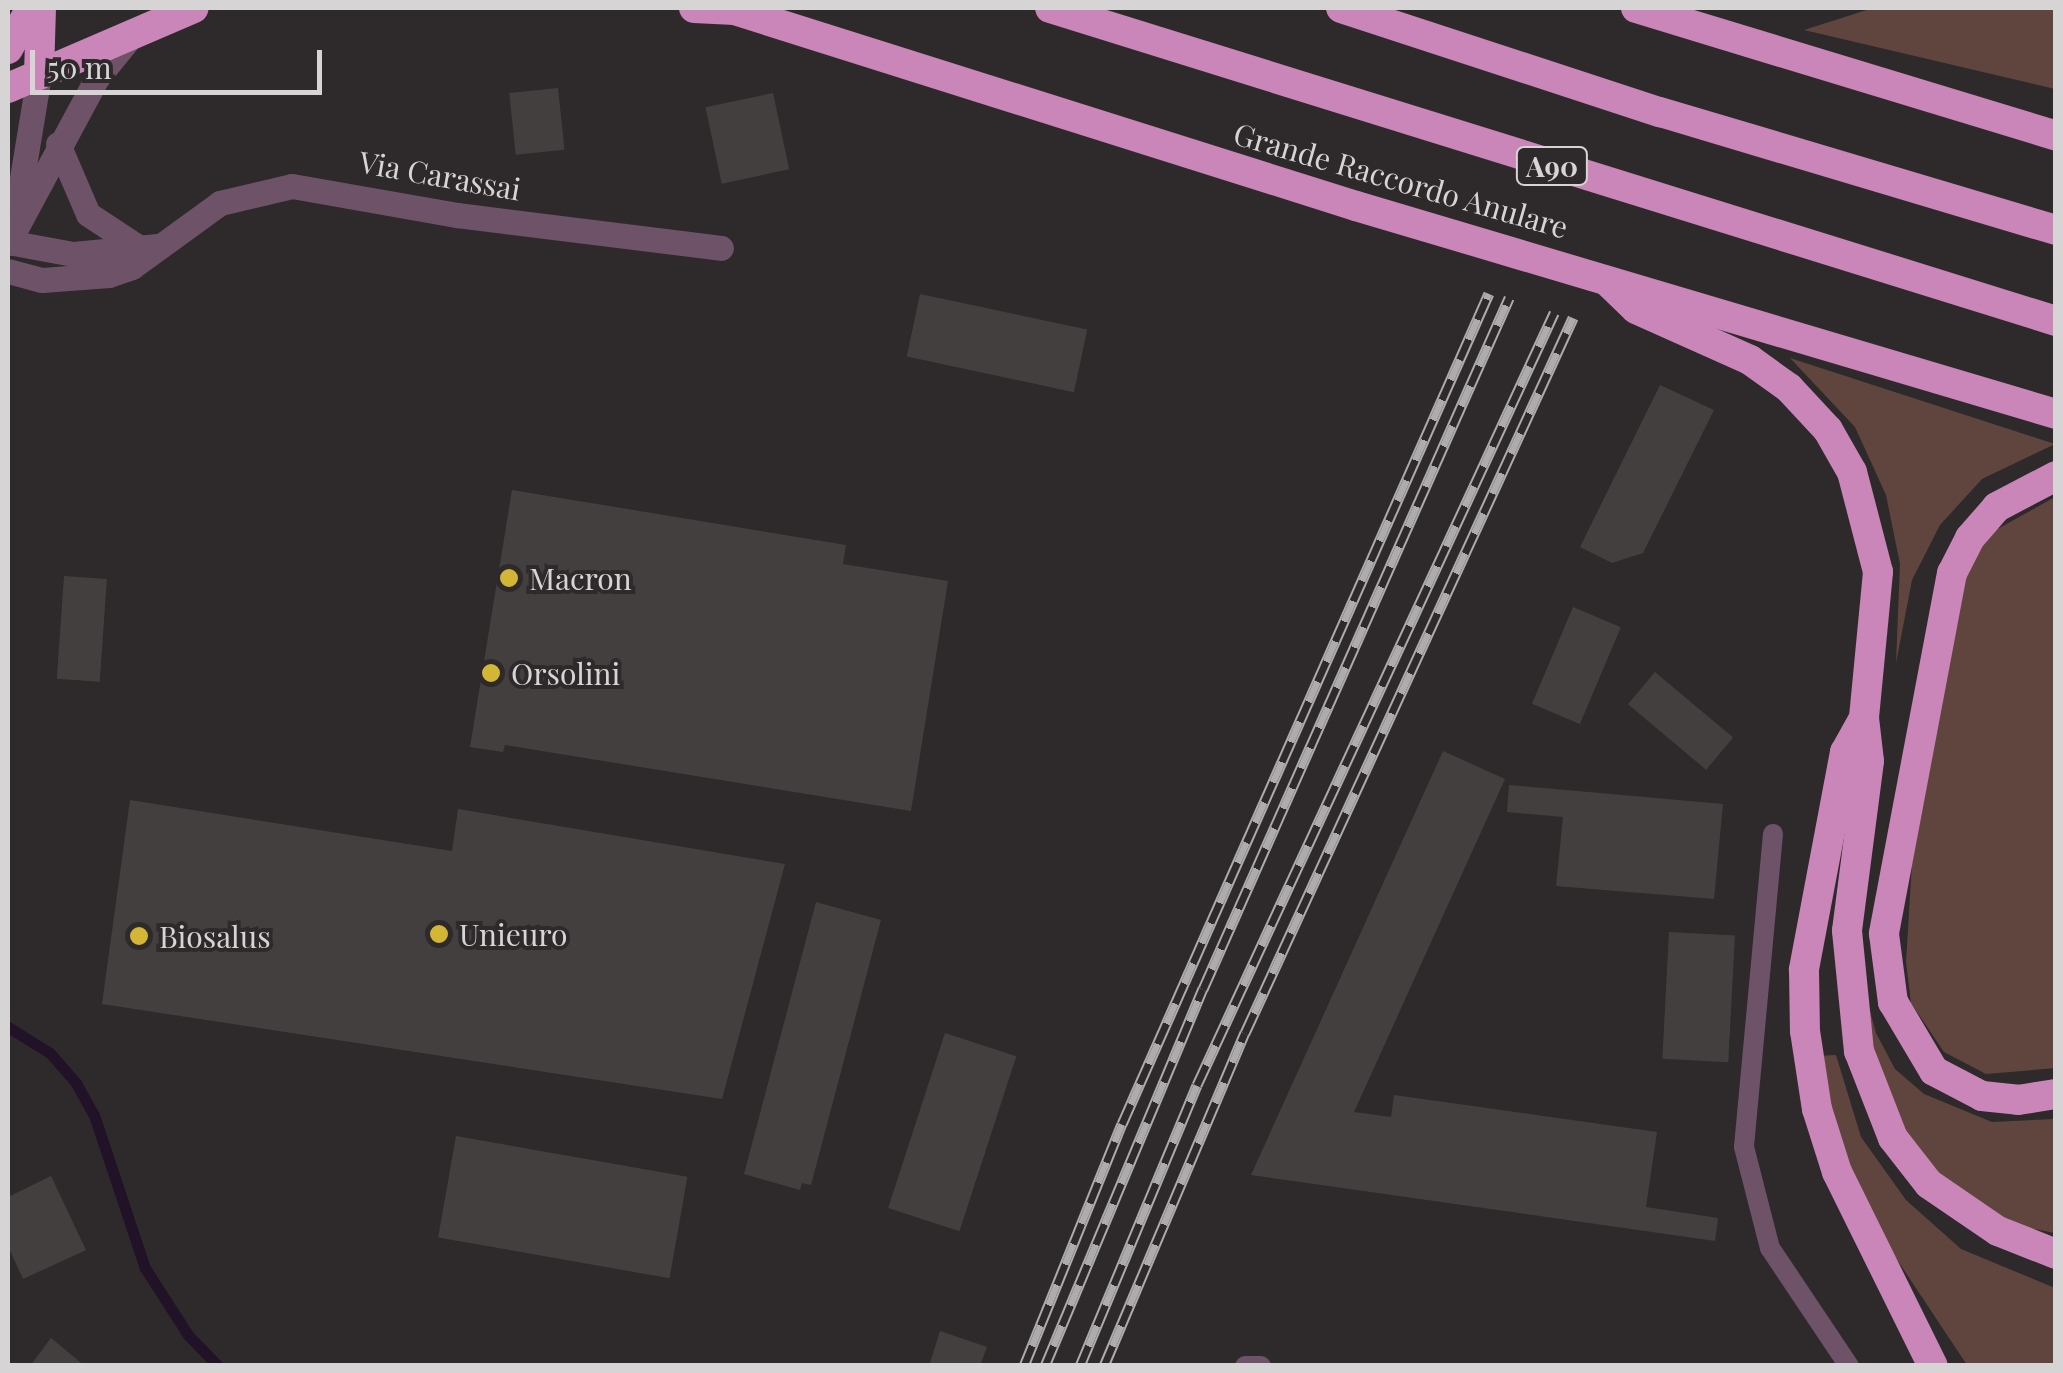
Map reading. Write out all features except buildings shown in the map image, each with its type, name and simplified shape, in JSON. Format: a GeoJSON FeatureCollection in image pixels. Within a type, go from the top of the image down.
{"type":"FeatureCollection","features":[{"type":"Feature","properties":{"kind":"highway"},"geometry":{"type":"LineString","coordinates":[[8,49],[31,8]]}},
{"type":"Feature","properties":{"kind":"highway"},"geometry":{"type":"LineString","coordinates":[[39,75],[41,8]]}},
{"type":"Feature","properties":{"kind":"highway"},"geometry":{"type":"LineString","coordinates":[[8,88],[194,8]]}},
{"type":"Feature","properties":{"kind":"highway","name":"Grande Raccordo Anulare"},"geometry":{"type":"LineString","coordinates":[[694,8],[731,9],[1356,206],[2056,414]]}},
{"type":"Feature","properties":{"kind":"highway","name":"Grande Raccordo Anulare"},"geometry":{"type":"LineString","coordinates":[[1050,8],[2056,321]]}},
{"type":"Feature","properties":{"kind":"highway"},"geometry":{"type":"LineString","coordinates":[[1341,8],[1660,112],[2056,230]]}},
{"type":"Feature","properties":{"kind":"highway"},"geometry":{"type":"LineString","coordinates":[[1636,8],[2056,136]]}},
{"type":"Feature","properties":{"kind":"highway"},"geometry":{"type":"LineString","coordinates":[[1601,276],[1636,309],[1771,374],[1810,408],[1841,451],[1866,510],[1878,572],[1864,718],[1869,761],[1847,932],[1851,1001],[1872,1088],[1901,1151],[1929,1184],[1974,1218],[2052,1253]]}},
{"type":"Feature","properties":{"kind":"highway"},"geometry":{"type":"LineString","coordinates":[[2056,476],[1998,507],[1970,538],[1952,573],[1884,934],[1893,1002],[1934,1071],[1982,1096],[2018,1100],[2056,1094]]}},
{"type":"Feature","properties":{"kind":"highway"},"geometry":{"type":"LineString","coordinates":[[1864,718],[1845,752],[1804,970],[1804,1031],[1817,1109],[1837,1172],[1933,1366]]}},
{"type":"Feature","properties":{"kind":"street"},"geometry":{"type":"LineString","coordinates":[[15,239],[58,144],[131,36]]}},
{"type":"Feature","properties":{"kind":"street"},"geometry":{"type":"LineString","coordinates":[[15,239],[39,75]]}},
{"type":"Feature","properties":{"kind":"street"},"geometry":{"type":"LineString","coordinates":[[58,144],[68,180],[88,214],[152,247]]}},
{"type":"Feature","properties":{"kind":"street","name":"Via Carassai"},"geometry":{"type":"LineString","coordinates":[[14,274],[109,275],[229,198],[298,186],[437,212],[721,248]]}},
{"type":"Feature","properties":{"kind":"street"},"geometry":{"type":"LineString","coordinates":[[15,239],[152,247]]}},
{"type":"Feature","properties":{"kind":"lane"},"geometry":{"type":"LineString","coordinates":[[1773,834],[1744,1147],[1770,1248],[1849,1366]]}},
{"type":"Feature","properties":{"kind":"lane"},"geometry":{"type":"LineString","coordinates":[[1245,1366],[1261,1366]]}},
{"type":"Feature","properties":{"kind":"shaded area"},"geometry":{"type":"Polygon","coordinates":[[[1873,8],[2055,8],[2055,89],[1804,30],[1873,8]]]}},
{"type":"Feature","properties":{"kind":"shaded area"},"geometry":{"type":"Polygon","coordinates":[[[1790,358],[2055,444],[1982,479],[1940,525],[1912,580],[1896,663],[1900,564],[1886,495],[1855,427],[1790,358]]]}},
{"type":"Feature","properties":{"kind":"shaded area"},"geometry":{"type":"Polygon","coordinates":[[[2055,497],[2056,1068],[1986,1074],[1944,1052],[1911,1003],[1906,962],[1912,863],[1964,576],[1992,532],[2055,497]]]}},
{"type":"Feature","properties":{"kind":"shaded area"},"geometry":{"type":"Polygon","coordinates":[[[1858,967],[1876,1033],[1895,1069],[1924,1094],[1992,1122],[2055,1119],[2055,1233],[2025,1227],[1958,1196],[1908,1139],[1876,1059],[1858,967]]]}},
{"type":"Feature","properties":{"kind":"shaded area"},"geometry":{"type":"Polygon","coordinates":[[[1836,1055],[1861,1137],[1906,1200],[1961,1249],[2055,1288],[2055,1365],[1967,1365],[1888,1246],[1846,1162],[1815,1056],[1836,1055]]]}},
{"type":"Feature","properties":{"kind":"waterway"},"geometry":{"type":"LineString","coordinates":[[8,1027],[50,1053],[76,1083],[94,1115],[145,1268],[188,1335],[218,1366]]}},
{"type":"Feature","properties":{"kind":"railway"},"geometry":{"type":"LineString","coordinates":[[1024,1366],[1122,1124],[1489,293]]}},
{"type":"Feature","properties":{"kind":"railway"},"geometry":{"type":"LineString","coordinates":[[1045,1366],[1203,989],[1509,298]]}},
{"type":"Feature","properties":{"kind":"railway"},"geometry":{"type":"LineString","coordinates":[[1080,1366],[1197,1085],[1554,313]]}},
{"type":"Feature","properties":{"kind":"railway"},"geometry":{"type":"LineString","coordinates":[[1104,1366],[1245,1033],[1573,318]]}},
{"type":"Feature","properties":{"kind":"place","name":"Macron"},"geometry":{"type":"Point","coordinates":[509,578]}},
{"type":"Feature","properties":{"kind":"place","name":"Orsolini"},"geometry":{"type":"Point","coordinates":[491,673]}},
{"type":"Feature","properties":{"kind":"place","name":"Unieuro"},"geometry":{"type":"Point","coordinates":[439,934]}},
{"type":"Feature","properties":{"kind":"place","name":"Biosalus"},"geometry":{"type":"Point","coordinates":[139,936]}}]}
